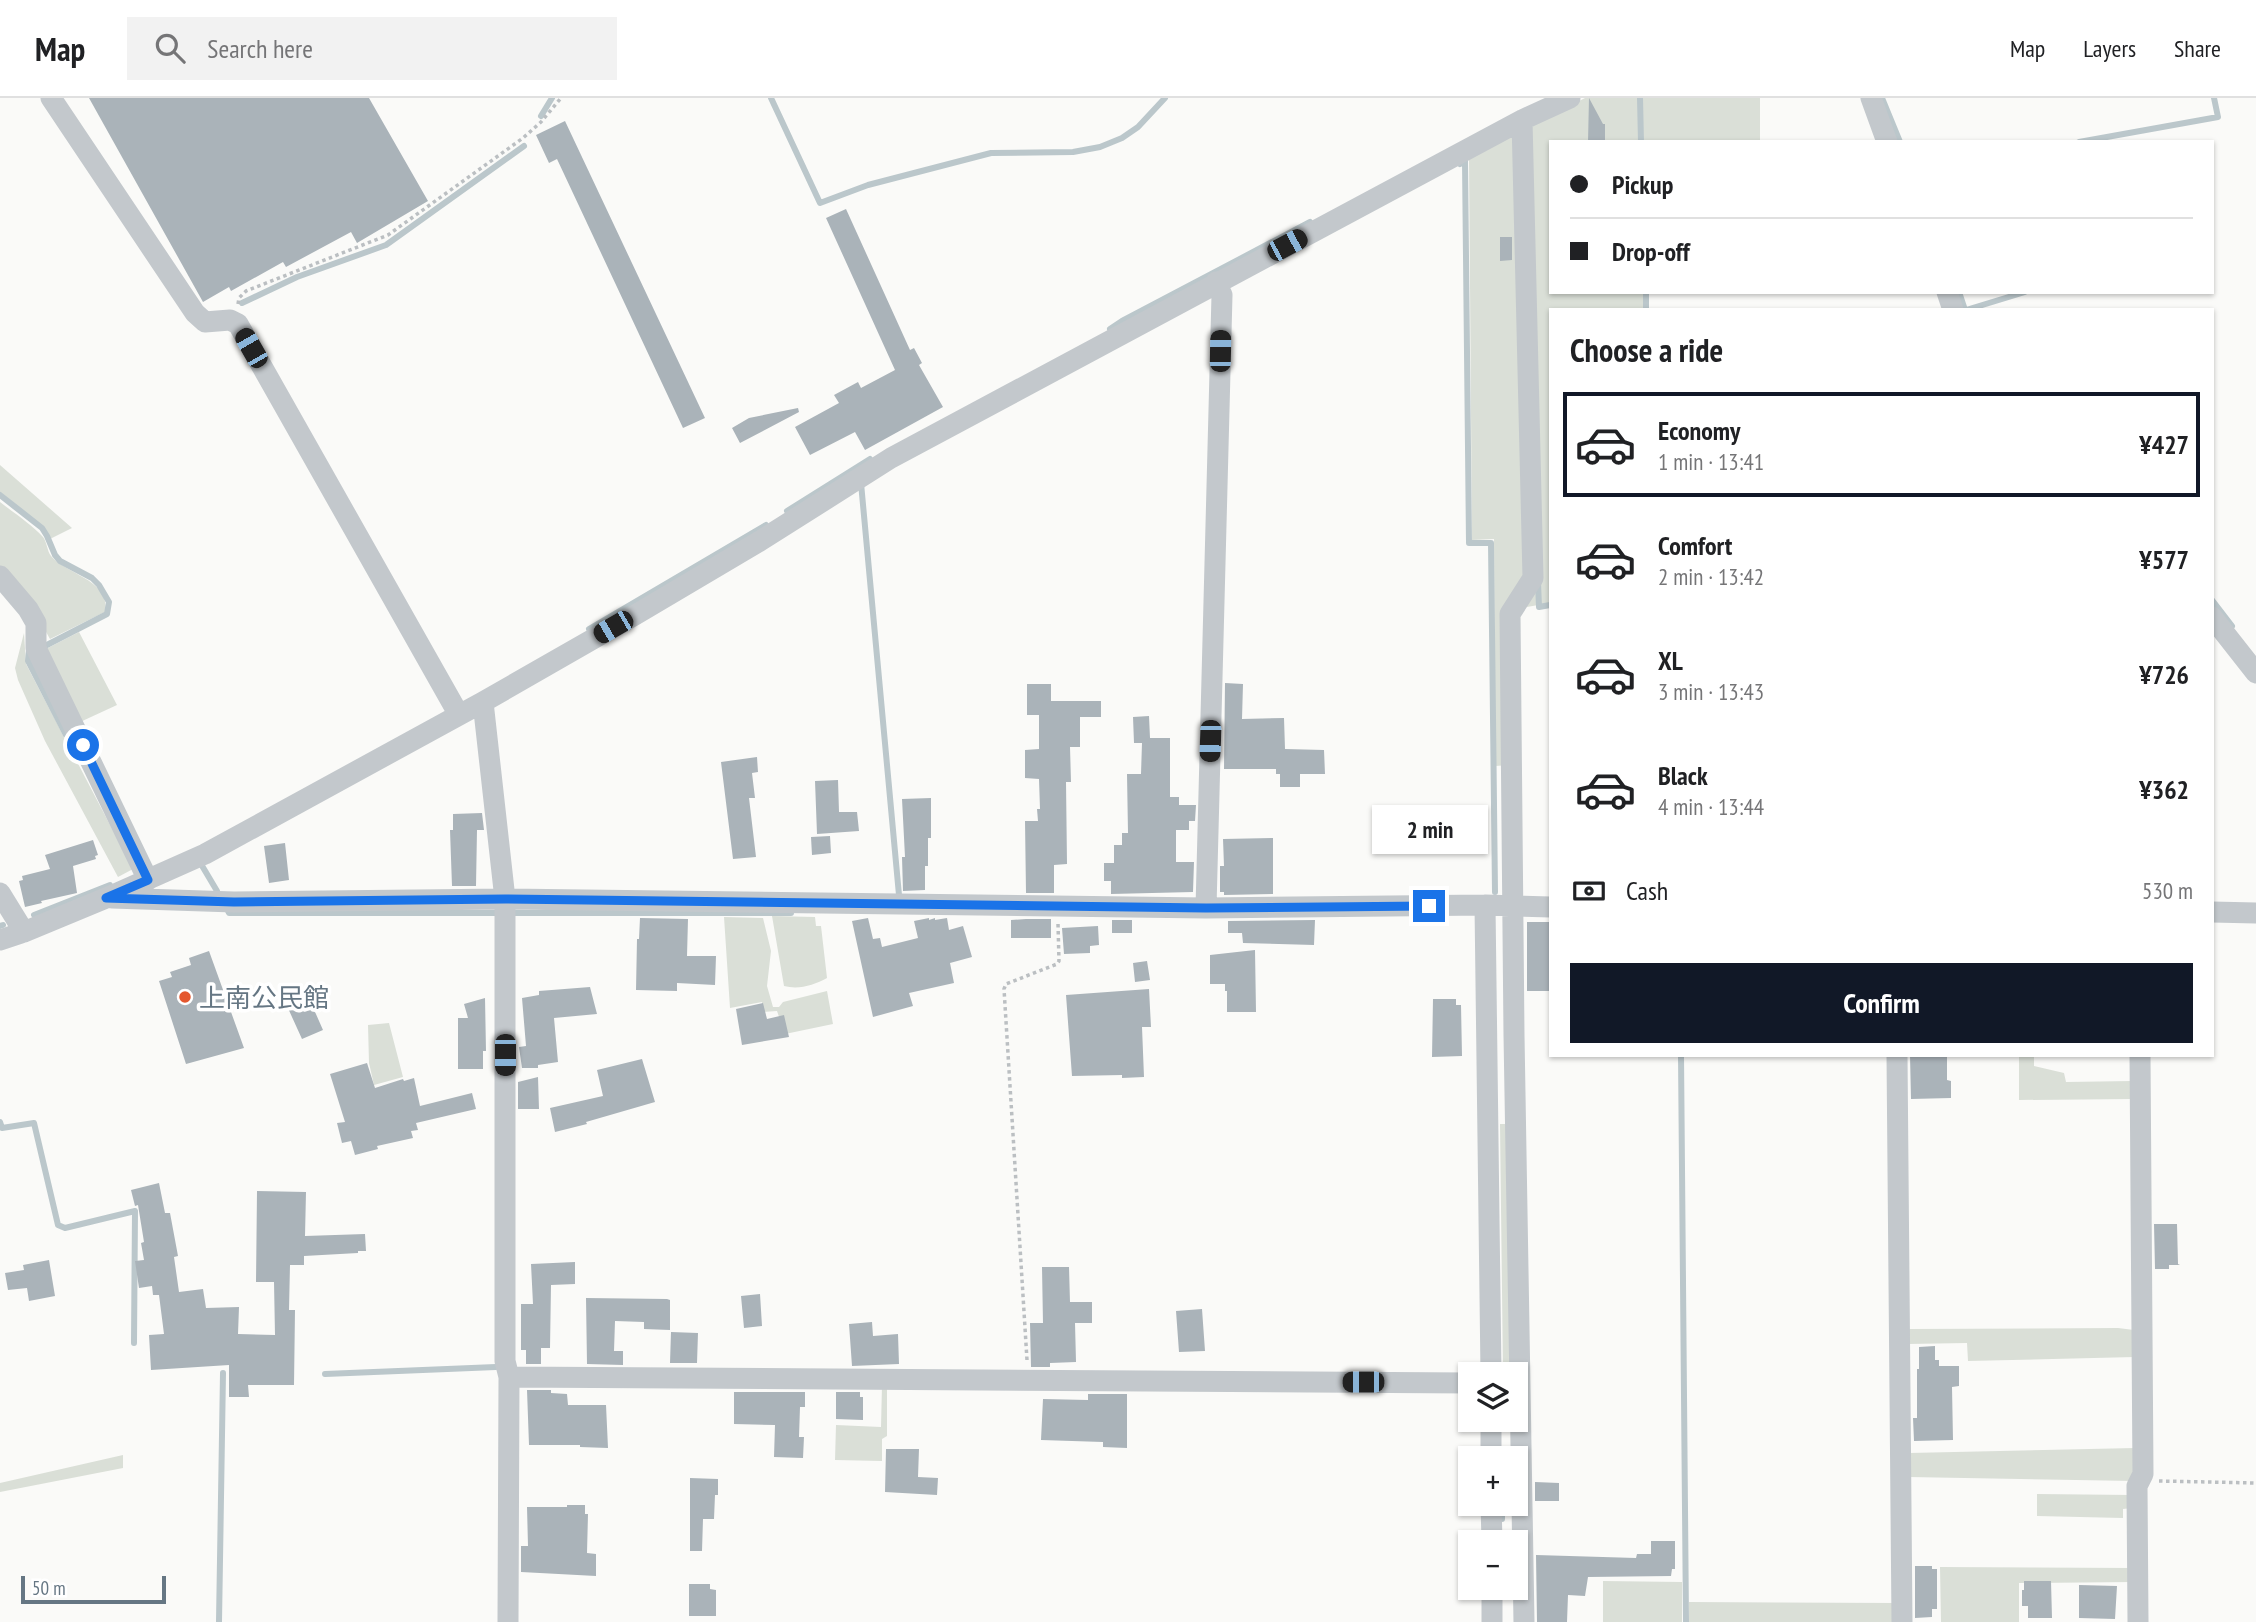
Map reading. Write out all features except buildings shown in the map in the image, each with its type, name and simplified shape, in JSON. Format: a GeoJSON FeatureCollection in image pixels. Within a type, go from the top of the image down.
{"type":"FeatureCollection","features":[{"type":"Feature","properties":{"kind":"street"},"geometry":{"type":"LineString","coordinates":[[51,98],[195,313],[205,322],[230,320],[238,324],[456,710]]}},
{"type":"Feature","properties":{"kind":"street"},"geometry":{"type":"LineString","coordinates":[[0,940],[106,898],[145,873],[205,854],[456,710],[483,702],[760,541],[891,458],[1219,286],[1522,120],[1570,98]]}},
{"type":"Feature","properties":{"kind":"street"},"geometry":{"type":"LineString","coordinates":[[1871,98],[1886,140]]}},
{"type":"Feature","properties":{"kind":"street"},"geometry":{"type":"LineString","coordinates":[[1518,1362],[1510,614],[1533,578],[1522,120]]}},
{"type":"Feature","properties":{"kind":"street"},"geometry":{"type":"LineString","coordinates":[[1206,908],[1219,286]]}},
{"type":"Feature","properties":{"kind":"street"},"geometry":{"type":"LineString","coordinates":[[0,576],[36,622],[36,648],[145,873]]}},
{"type":"Feature","properties":{"kind":"street"},"geometry":{"type":"LineString","coordinates":[[2214,620],[2256,673]]}},
{"type":"Feature","properties":{"kind":"street"},"geometry":{"type":"LineString","coordinates":[[483,702],[505,908],[508,1622]]}},
{"type":"Feature","properties":{"kind":"street"},"geometry":{"type":"LineString","coordinates":[[0,893],[24,932]]}},
{"type":"Feature","properties":{"kind":"street"},"geometry":{"type":"LineString","coordinates":[[106,898],[505,908],[1206,908],[1513,912],[1549,907]]}},
{"type":"Feature","properties":{"kind":"street"},"geometry":{"type":"LineString","coordinates":[[1485,912],[1490,1362]]}},
{"type":"Feature","properties":{"kind":"street"},"geometry":{"type":"LineString","coordinates":[[2214,912],[2256,913]]}},
{"type":"Feature","properties":{"kind":"street"},"geometry":{"type":"LineString","coordinates":[[1897,1057],[1902,1622]]}},
{"type":"Feature","properties":{"kind":"street"},"geometry":{"type":"LineString","coordinates":[[2138,1622],[2137,1486],[2143,1474],[2140,1057]]}},
{"type":"Feature","properties":{"kind":"street"},"geometry":{"type":"LineString","coordinates":[[509,1377],[1458,1383]]}},
{"type":"Feature","properties":{"kind":"street"},"geometry":{"type":"LineString","coordinates":[[1519,1432],[1524,1622]]}},
{"type":"Feature","properties":{"kind":"street"},"geometry":{"type":"LineString","coordinates":[[1492,1600],[1492,1622]]}},
{"type":"Feature","properties":{"kind":"path"},"geometry":{"type":"LineString","coordinates":[[238,310],[239,298],[246,291],[388,235],[523,138],[561,98]]}},
{"type":"Feature","properties":{"kind":"path"},"geometry":{"type":"LineString","coordinates":[[1027,1370],[1004,989],[1013,981],[1057,964],[1058,917]]}},
{"type":"Feature","properties":{"kind":"path"},"geometry":{"type":"LineString","coordinates":[[2140,1480],[2256,1483]]}},
{"type":"Feature","properties":{"kind":"shaded area"},"geometry":{"type":"Polygon","coordinates":[[[1585,98],[1760,98],[1760,140],[1549,140],[1549,294],[1648,294],[1648,308],[1549,308],[1549,603],[1505,611],[1510,765],[1495,766],[1494,539],[1472,540],[1469,157],[1585,98]]]}},
{"type":"Feature","properties":{"kind":"shaded area"},"geometry":{"type":"Polygon","coordinates":[[[0,465],[72,528],[50,539],[43,527],[0,492],[0,465]]]}},
{"type":"Feature","properties":{"kind":"shaded area"},"geometry":{"type":"Polygon","coordinates":[[[0,502],[43,537],[50,554],[58,563],[95,585],[105,601],[105,612],[50,639],[31,605],[0,568],[0,502]]]}},
{"type":"Feature","properties":{"kind":"shaded area"},"geometry":{"type":"Polygon","coordinates":[[[79,632],[117,705],[78,723],[42,651],[79,632]]]}},
{"type":"Feature","properties":{"kind":"shaded area"},"geometry":{"type":"Polygon","coordinates":[[[24,633],[26,664],[133,869],[118,877],[45,741],[18,680],[15,668],[24,633]]]}},
{"type":"Feature","properties":{"kind":"shaded area"},"geometry":{"type":"Polygon","coordinates":[[[772,916],[815,917],[816,926],[821,926],[827,978],[806,986],[784,986],[772,916]]]}},
{"type":"Feature","properties":{"kind":"shaded area"},"geometry":{"type":"Polygon","coordinates":[[[724,917],[763,918],[771,951],[767,986],[773,1007],[827,991],[833,1024],[785,1034],[777,1011],[763,1012],[762,1002],[730,1008],[724,917]]]}},
{"type":"Feature","properties":{"kind":"shaded area"},"geometry":{"type":"Polygon","coordinates":[[[389,1023],[403,1077],[374,1085],[369,1063],[368,1025],[389,1023]]]}},
{"type":"Feature","properties":{"kind":"shaded area"},"geometry":{"type":"Polygon","coordinates":[[[2019,1057],[2034,1057],[2034,1066],[2064,1073],[2066,1082],[2132,1081],[2132,1099],[2019,1100],[2019,1057]]]}},
{"type":"Feature","properties":{"kind":"shaded area"},"geometry":{"type":"Polygon","coordinates":[[[1500,1124],[1512,1124],[1515,1362],[1503,1362],[1500,1124]]]}},
{"type":"Feature","properties":{"kind":"shaded area"},"geometry":{"type":"Polygon","coordinates":[[[1908,1329],[2134,1330],[2135,1357],[1968,1361],[1967,1343],[1908,1344],[1908,1329]]]}},
{"type":"Feature","properties":{"kind":"shaded area"},"geometry":{"type":"Polygon","coordinates":[[[882,1385],[887,1385],[887,1436],[882,1439],[882,1461],[835,1460],[836,1425],[881,1427],[882,1385]]]}},
{"type":"Feature","properties":{"kind":"shaded area"},"geometry":{"type":"Polygon","coordinates":[[[2135,1448],[2134,1481],[1909,1477],[1909,1453],[2135,1448]]]}},
{"type":"Feature","properties":{"kind":"shaded area"},"geometry":{"type":"Polygon","coordinates":[[[123,1455],[123,1468],[0,1492],[0,1483],[123,1455]]]}},
{"type":"Feature","properties":{"kind":"shaded area"},"geometry":{"type":"Polygon","coordinates":[[[2037,1494],[2132,1495],[2132,1508],[2123,1509],[2123,1518],[2037,1516],[2037,1494]]]}},
{"type":"Feature","properties":{"kind":"shaded area"},"geometry":{"type":"Polygon","coordinates":[[[1940,1567],[2133,1568],[2133,1582],[2019,1583],[2019,1622],[1941,1622],[1940,1567]]]}},
{"type":"Feature","properties":{"kind":"shaded area"},"geometry":{"type":"Polygon","coordinates":[[[1603,1581],[1682,1582],[1682,1622],[1603,1622],[1603,1581]]]}},
{"type":"Feature","properties":{"kind":"shaded area"},"geometry":{"type":"Polygon","coordinates":[[[1689,1602],[1898,1603],[1897,1622],[1689,1622],[1689,1602]]]}},
{"type":"Feature","properties":{"kind":"waterway"},"geometry":{"type":"LineString","coordinates":[[541,116],[552,98]]}},
{"type":"Feature","properties":{"kind":"waterway"},"geometry":{"type":"LineString","coordinates":[[771,98],[820,203],[868,185],[991,153],[1073,152],[1100,147],[1122,138],[1138,127],[1165,98]]}},
{"type":"Feature","properties":{"kind":"waterway"},"geometry":{"type":"LineString","coordinates":[[1640,98],[1641,140]]}},
{"type":"Feature","properties":{"kind":"waterway"},"geometry":{"type":"LineString","coordinates":[[1882,98],[1899,140]]}},
{"type":"Feature","properties":{"kind":"waterway"},"geometry":{"type":"LineString","coordinates":[[2090,140],[2218,117],[2214,98]]}},
{"type":"Feature","properties":{"kind":"waterway"},"geometry":{"type":"LineString","coordinates":[[242,303],[297,277],[386,245],[524,146]]}},
{"type":"Feature","properties":{"kind":"waterway"},"geometry":{"type":"LineString","coordinates":[[1460,164],[1465,161],[1469,543],[1491,543],[1495,892]]}},
{"type":"Feature","properties":{"kind":"waterway"},"geometry":{"type":"LineString","coordinates":[[1110,329],[1310,222]]}},
{"type":"Feature","properties":{"kind":"waterway"},"geometry":{"type":"LineString","coordinates":[[1646,294],[1646,308]]}},
{"type":"Feature","properties":{"kind":"waterway"},"geometry":{"type":"LineString","coordinates":[[1960,294],[1964,308]]}},
{"type":"Feature","properties":{"kind":"waterway"},"geometry":{"type":"LineString","coordinates":[[1973,308],[2018,294]]}},
{"type":"Feature","properties":{"kind":"waterway"},"geometry":{"type":"LineString","coordinates":[[787,511],[870,459]]}},
{"type":"Feature","properties":{"kind":"waterway"},"geometry":{"type":"LineString","coordinates":[[861,483],[899,895]]}},
{"type":"Feature","properties":{"kind":"waterway"},"geometry":{"type":"LineString","coordinates":[[0,495],[42,528],[60,561],[92,578],[109,602],[107,614],[41,648]]}},
{"type":"Feature","properties":{"kind":"waterway"},"geometry":{"type":"LineString","coordinates":[[589,629],[766,525]]}},
{"type":"Feature","properties":{"kind":"waterway"},"geometry":{"type":"LineString","coordinates":[[1538,582],[1539,607],[1549,605]]}},
{"type":"Feature","properties":{"kind":"waterway"},"geometry":{"type":"LineString","coordinates":[[2214,603],[2232,626]]}},
{"type":"Feature","properties":{"kind":"waterway"},"geometry":{"type":"LineString","coordinates":[[29,650],[28,661],[66,735]]}},
{"type":"Feature","properties":{"kind":"waterway"},"geometry":{"type":"LineString","coordinates":[[201,864],[217,891]]}},
{"type":"Feature","properties":{"kind":"waterway"},"geometry":{"type":"LineString","coordinates":[[34,915],[110,885]]}},
{"type":"Feature","properties":{"kind":"waterway"},"geometry":{"type":"LineString","coordinates":[[226,907],[229,913],[791,913]]}},
{"type":"Feature","properties":{"kind":"waterway"},"geometry":{"type":"LineString","coordinates":[[1681,1057],[1686,1622]]}},
{"type":"Feature","properties":{"kind":"waterway"},"geometry":{"type":"LineString","coordinates":[[0,1122],[2,1128],[34,1123],[58,1225],[65,1228],[135,1211],[134,1343]]}},
{"type":"Feature","properties":{"kind":"waterway"},"geometry":{"type":"LineString","coordinates":[[325,1374],[496,1367]]}},
{"type":"Feature","properties":{"kind":"waterway"},"geometry":{"type":"LineString","coordinates":[[219,1622],[223,1373]]}},
{"type":"Feature","properties":{"kind":"place","name":"上南公民館"},"geometry":{"type":"Point","coordinates":[185,997]}},
{"type":"Feature","properties":{"kind":"route"},"geometry":{"type":"LineString","coordinates":[[83,745],[148,880],[106,898],[234,902],[505,899],[1206,908],[1429,906]]}}]}
